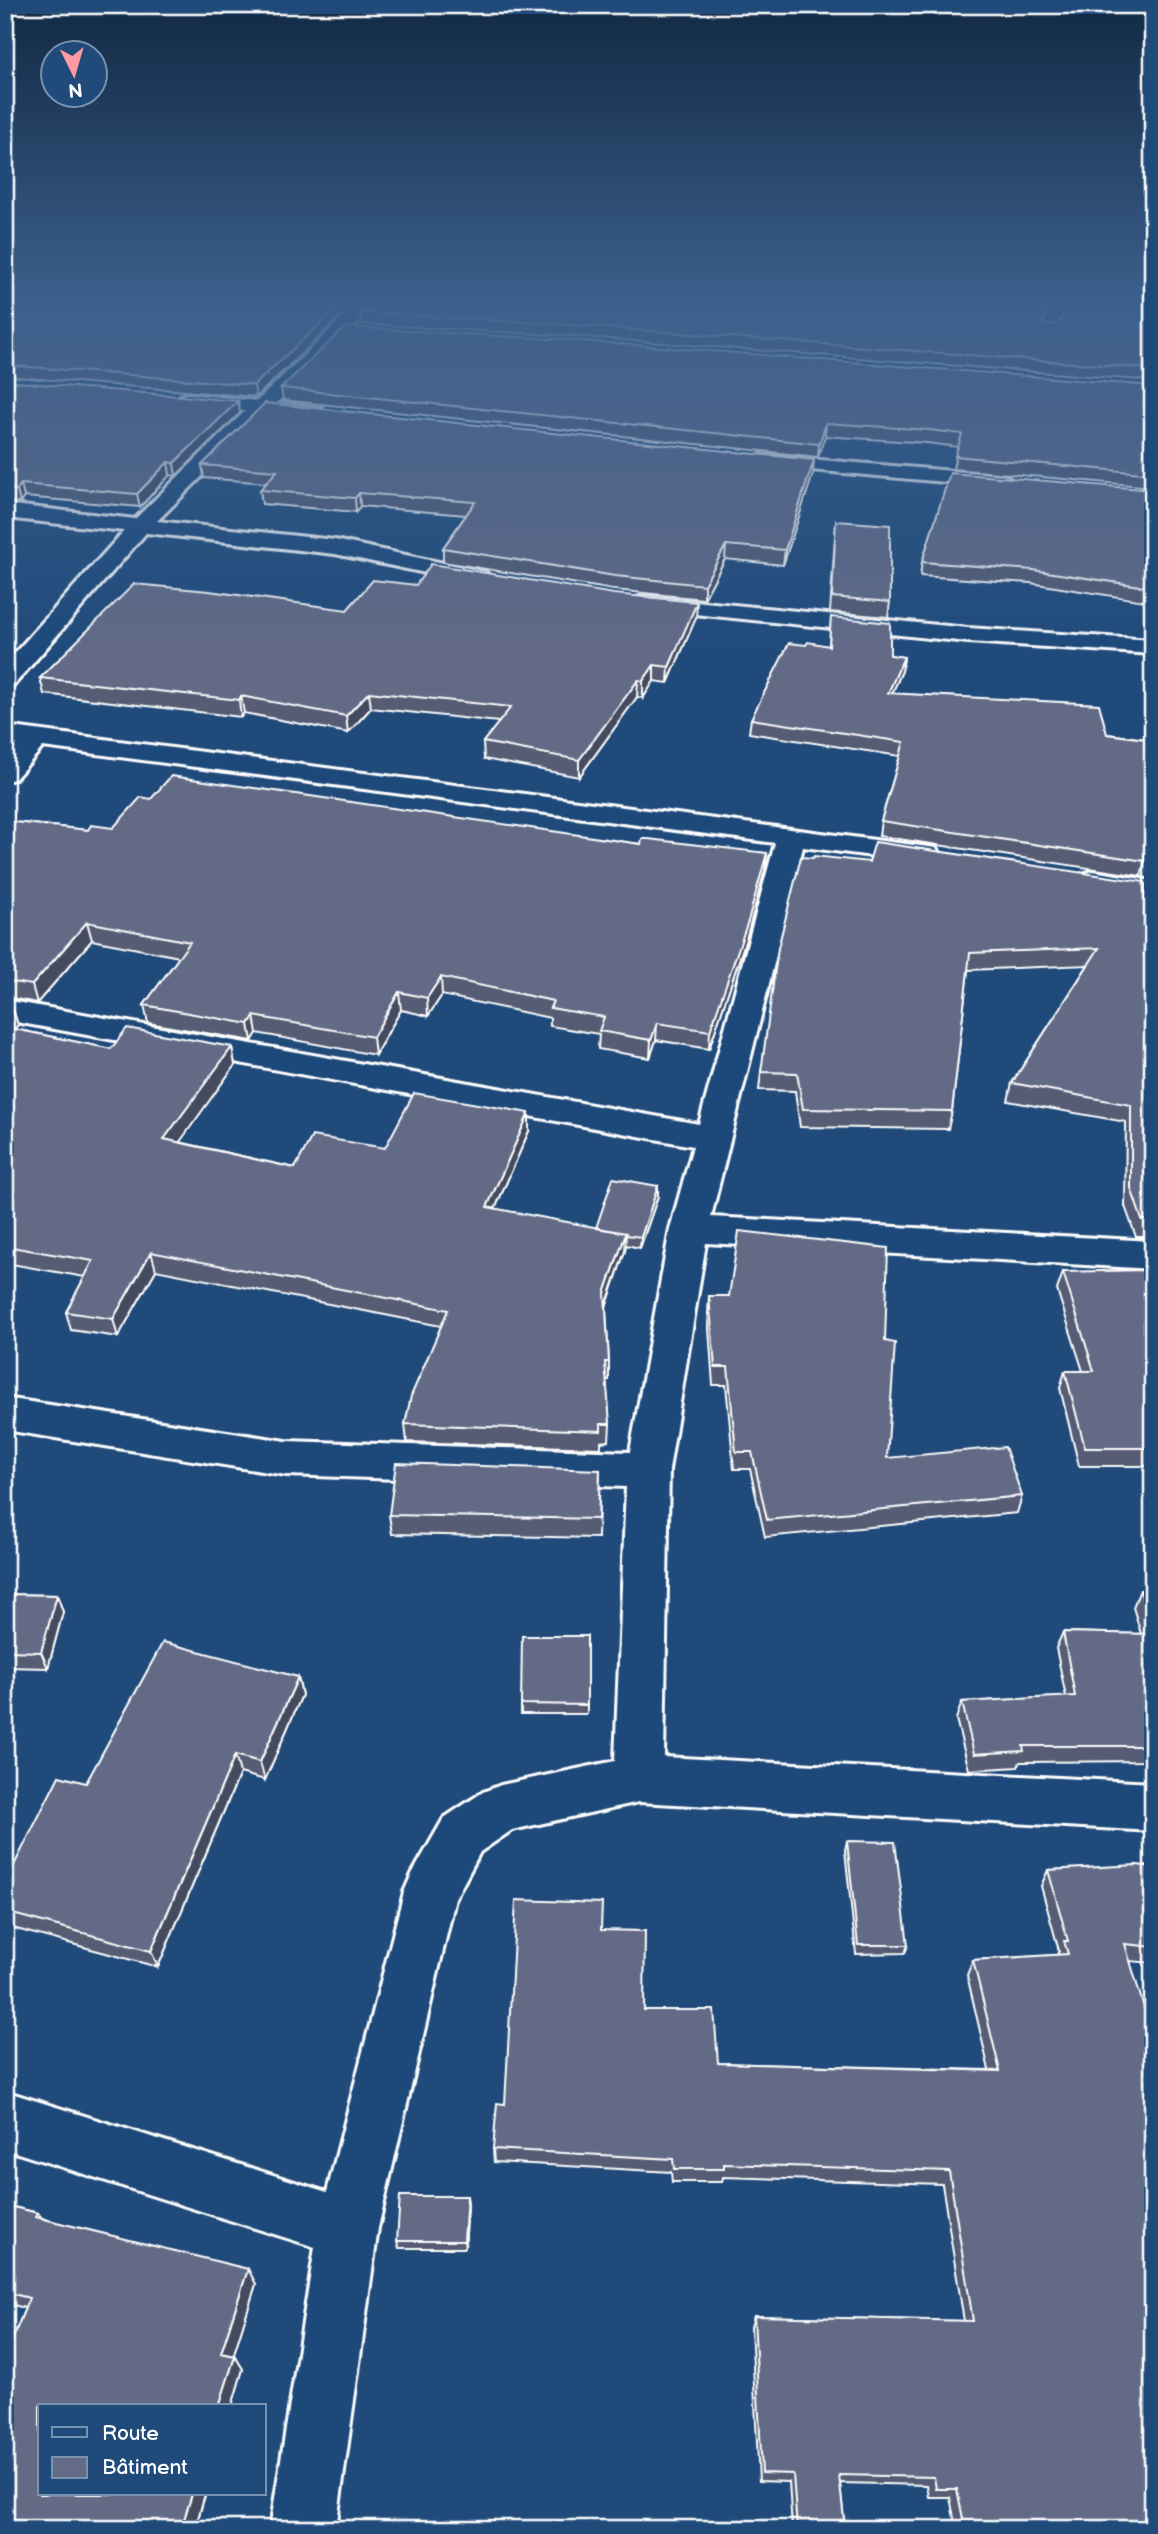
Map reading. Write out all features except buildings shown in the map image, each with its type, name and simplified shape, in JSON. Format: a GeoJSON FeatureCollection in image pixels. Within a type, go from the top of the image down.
{"type":"FeatureCollection","features":[{"type":"Feature","properties":{"kind":"street"},"geometry":{"type":"LineString","coordinates":[[5,680],[140,526],[243,422]]}},
{"type":"Feature","properties":{"kind":"street"},"geometry":{"type":"LineString","coordinates":[[735,458],[1022,482]]}},
{"type":"Feature","properties":{"kind":"street"},"geometry":{"type":"LineString","coordinates":[[5,511],[335,547],[434,570],[499,581]]}},
{"type":"Feature","properties":{"kind":"street"},"geometry":{"type":"LineString","coordinates":[[628,601],[968,635],[1153,648]]}},
{"type":"Feature","properties":{"kind":"street"},"geometry":{"type":"LineString","coordinates":[[5,734],[948,857]]}},
{"type":"Feature","properties":{"kind":"street"},"geometry":{"type":"LineString","coordinates":[[5,773],[37,738]]}},
{"type":"Feature","properties":{"kind":"street"},"geometry":{"type":"LineString","coordinates":[[639,1779],[648,1470],[689,1229],[791,837]]}},
{"type":"Feature","properties":{"kind":"street"},"geometry":{"type":"LineString","coordinates":[[1070,876],[1153,890]]}},
{"type":"Feature","properties":{"kind":"street"},"geometry":{"type":"LineString","coordinates":[[5,1010],[713,1138]]}},
{"type":"Feature","properties":{"kind":"street"},"geometry":{"type":"LineString","coordinates":[[689,1229],[1153,1255]]}},
{"type":"Feature","properties":{"kind":"street"},"geometry":{"type":"LineString","coordinates":[[5,1414],[286,1458],[648,1470]]}},
{"type":"Feature","properties":{"kind":"street"},"geometry":{"type":"LineString","coordinates":[[303,2529],[348,2228],[430,1892],[462,1835],[501,1810],[639,1779],[1153,1807]]}},
{"type":"Feature","properties":{"kind":"street"},"geometry":{"type":"LineString","coordinates":[[5,2120],[348,2228]]}}]}
